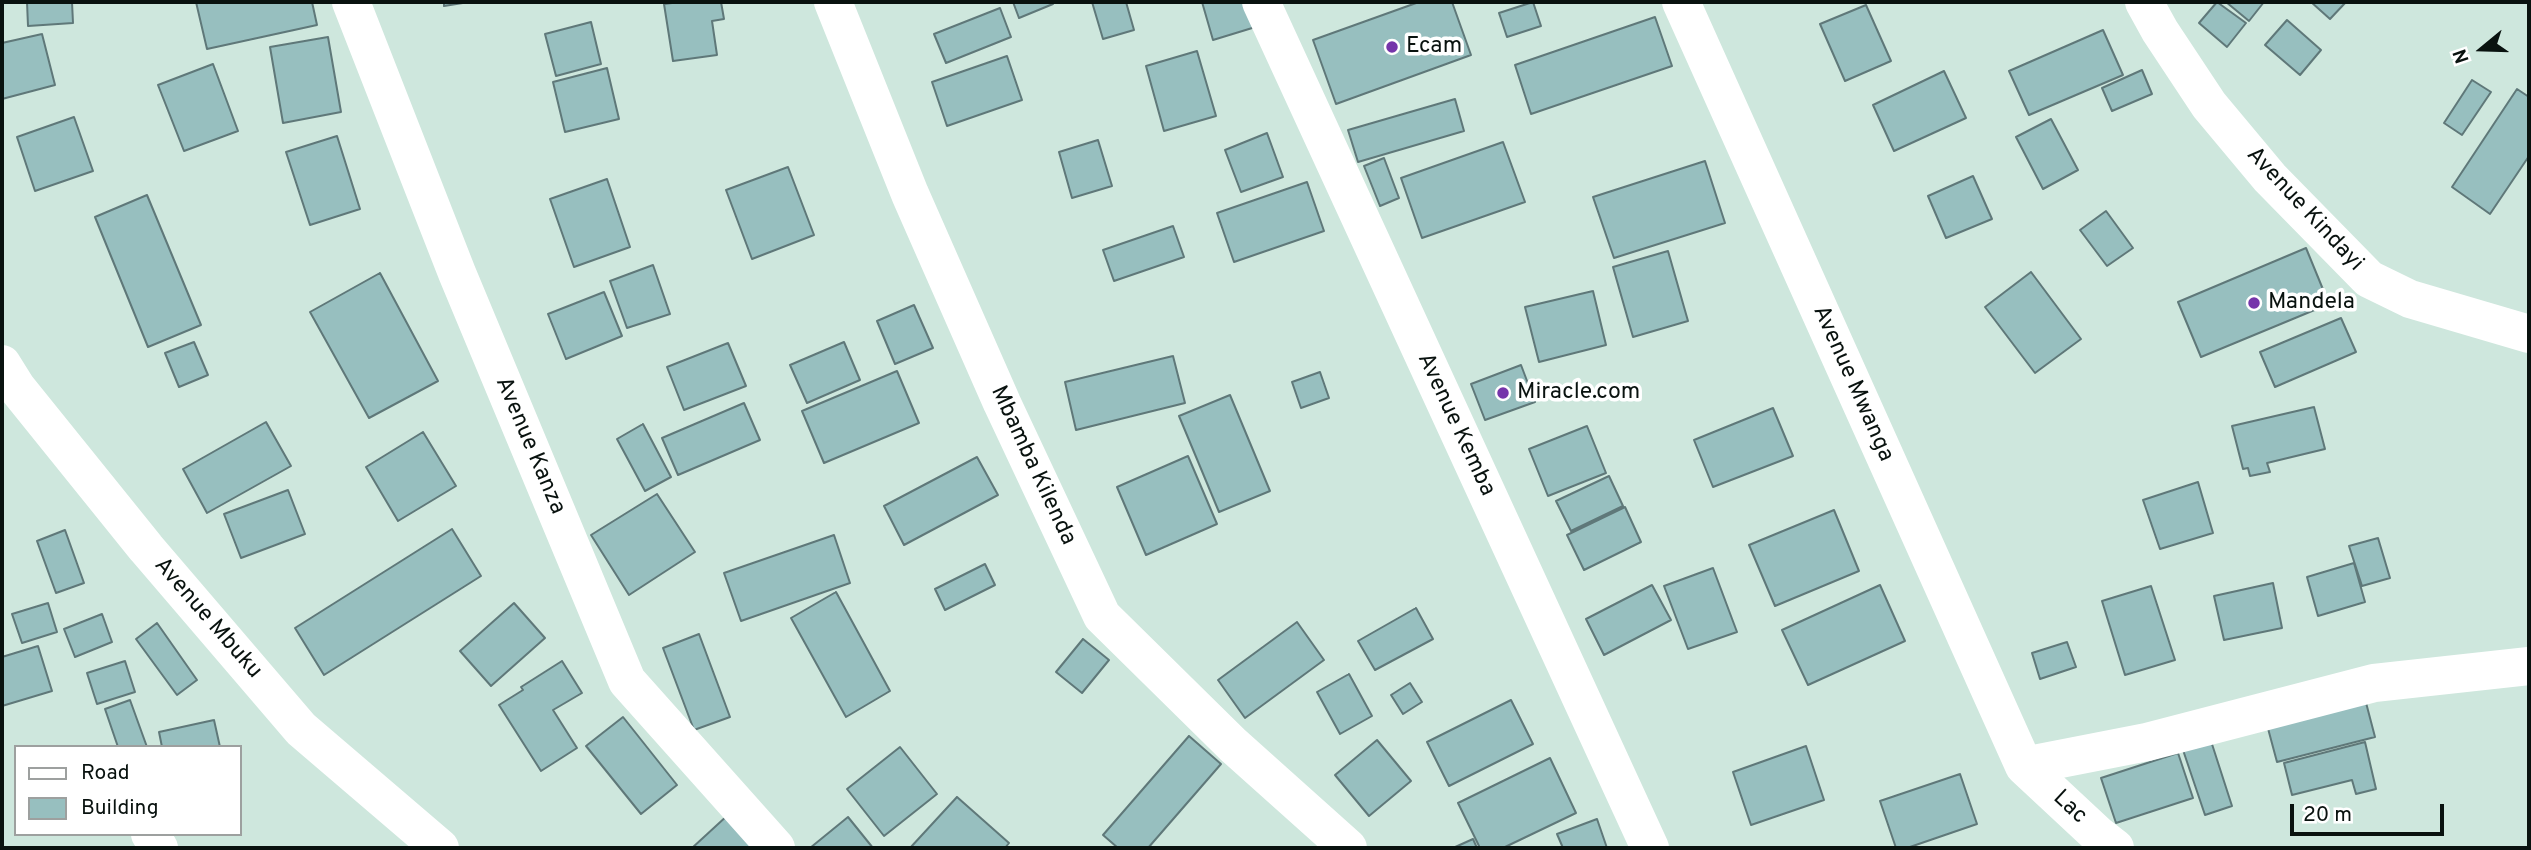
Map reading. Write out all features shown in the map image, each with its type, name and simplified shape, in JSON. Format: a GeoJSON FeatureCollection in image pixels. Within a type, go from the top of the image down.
{"type":"FeatureCollection","features":[{"type":"Feature","properties":{"kind":"street","name":"Avenue Kanza"},"geometry":{"type":"LineString","coordinates":[[351,2],[457,273],[627,681],[776,848]]}},
{"type":"Feature","properties":{"kind":"street","name":"Mbamba Kilenda"},"geometry":{"type":"LineString","coordinates":[[833,2],[910,194],[1002,403],[1102,616],[1233,745],[1348,848]]}},
{"type":"Feature","properties":{"kind":"street","name":"Avenue Kemba"},"geometry":{"type":"LineString","coordinates":[[1261,2],[1650,848]]}},
{"type":"Feature","properties":{"kind":"street","name":"Avenue Mwanga"},"geometry":{"type":"LineString","coordinates":[[1681,2],[2024,766]]}},
{"type":"Feature","properties":{"kind":"street","name":"Avenue Kindayi"},"geometry":{"type":"LineString","coordinates":[[2144,2],[2160,32],[2210,105],[2270,178],[2370,279],[2410,299],[2529,334]]}},
{"type":"Feature","properties":{"kind":"street","name":"Avenue Mbuku"},"geometry":{"type":"LineString","coordinates":[[7,381],[301,729],[440,848]]}},
{"type":"Feature","properties":{"kind":"street"},"geometry":{"type":"LineString","coordinates":[[2024,766],[2147,742],[2374,683],[2529,666]]}},
{"type":"Feature","properties":{"kind":"street","name":"Lac"},"geometry":{"type":"LineString","coordinates":[[2024,766],[2115,848]]}},
{"type":"Feature","properties":{"kind":"building"},"geometry":{"type":"Polygon","coordinates":[[[27,2],[72,2],[73,23],[28,26],[27,2]]]}},
{"type":"Feature","properties":{"kind":"building"},"geometry":{"type":"Polygon","coordinates":[[[196,2],[312,2],[317,25],[207,49],[196,2]]]}},
{"type":"Feature","properties":{"kind":"building"},"geometry":{"type":"Polygon","coordinates":[[[444,2],[469,2],[444,6],[444,2]]]}},
{"type":"Feature","properties":{"kind":"building"},"geometry":{"type":"Polygon","coordinates":[[[721,2],[724,19],[712,21],[717,55],[673,61],[664,4],[721,2]]]}},
{"type":"Feature","properties":{"kind":"building"},"geometry":{"type":"Polygon","coordinates":[[[1013,2],[1052,2],[1053,4],[1019,18],[1013,2]]]}},
{"type":"Feature","properties":{"kind":"building"},"geometry":{"type":"Polygon","coordinates":[[[1092,2],[1126,2],[1134,30],[1103,39],[1092,2]]]}},
{"type":"Feature","properties":{"kind":"building"},"geometry":{"type":"Polygon","coordinates":[[[1202,2],[1254,2],[1262,25],[1213,40],[1202,2]]]}},
{"type":"Feature","properties":{"kind":"building","name":"Ecam"},"geometry":{"type":"Polygon","coordinates":[[[1419,2],[1452,2],[1471,55],[1336,104],[1313,40],[1419,2]]]}},
{"type":"Feature","properties":{"kind":"building"},"geometry":{"type":"Polygon","coordinates":[[[1533,2],[1541,26],[1507,37],[1499,13],[1533,2]]]}},
{"type":"Feature","properties":{"kind":"building"},"geometry":{"type":"Polygon","coordinates":[[[2217,2],[2246,23],[2227,47],[2199,23],[2217,2]]]}},
{"type":"Feature","properties":{"kind":"building"},"geometry":{"type":"Polygon","coordinates":[[[2226,2],[2264,2],[2249,21],[2226,2]]]}},
{"type":"Feature","properties":{"kind":"building"},"geometry":{"type":"Polygon","coordinates":[[[2311,2],[2346,2],[2330,19],[2311,2]]]}},
{"type":"Feature","properties":{"kind":"building"},"geometry":{"type":"Polygon","coordinates":[[[1866,5],[1891,61],[1845,81],[1820,24],[1866,5]]]}},
{"type":"Feature","properties":{"kind":"building"},"geometry":{"type":"Polygon","coordinates":[[[1000,8],[1011,37],[946,63],[934,34],[1000,8]]]}},
{"type":"Feature","properties":{"kind":"building"},"geometry":{"type":"Polygon","coordinates":[[[1655,17],[1672,66],[1531,114],[1515,65],[1655,17]]]}},
{"type":"Feature","properties":{"kind":"building"},"geometry":{"type":"Polygon","coordinates":[[[2287,20],[2321,50],[2300,75],[2265,45],[2287,20]]]}},
{"type":"Feature","properties":{"kind":"building"},"geometry":{"type":"Polygon","coordinates":[[[591,22],[601,64],[556,76],[545,34],[591,22]]]}},
{"type":"Feature","properties":{"kind":"building"},"geometry":{"type":"Polygon","coordinates":[[[2103,30],[2123,75],[2029,115],[2009,71],[2103,30]]]}},
{"type":"Feature","properties":{"kind":"building"},"geometry":{"type":"Polygon","coordinates":[[[42,34],[55,85],[2,99],[2,43],[42,34]]]}},
{"type":"Feature","properties":{"kind":"building"},"geometry":{"type":"Polygon","coordinates":[[[328,37],[341,112],[283,123],[270,47],[328,37]]]}},
{"type":"Feature","properties":{"kind":"building"},"geometry":{"type":"Polygon","coordinates":[[[1197,51],[1216,116],[1164,131],[1146,66],[1197,51]]]}},
{"type":"Feature","properties":{"kind":"building"},"geometry":{"type":"Polygon","coordinates":[[[1007,56],[1022,100],[947,126],[932,82],[1007,56]]]}},
{"type":"Feature","properties":{"kind":"building"},"geometry":{"type":"Polygon","coordinates":[[[213,64],[238,131],[184,151],[158,85],[213,64]]]}},
{"type":"Feature","properties":{"kind":"building"},"geometry":{"type":"Polygon","coordinates":[[[607,68],[619,119],[565,132],[553,82],[607,68]]]}},
{"type":"Feature","properties":{"kind":"building"},"geometry":{"type":"Polygon","coordinates":[[[2142,70],[2152,94],[2112,111],[2102,88],[2142,70]]]}},
{"type":"Feature","properties":{"kind":"building"},"geometry":{"type":"Polygon","coordinates":[[[1944,71],[1966,118],[1894,151],[1873,105],[1944,71]]]}},
{"type":"Feature","properties":{"kind":"building"},"geometry":{"type":"Polygon","coordinates":[[[2472,80],[2491,92],[2462,135],[2444,123],[2472,80]]]}},
{"type":"Feature","properties":{"kind":"building"},"geometry":{"type":"Polygon","coordinates":[[[2517,89],[2529,97],[2529,156],[2490,214],[2452,187],[2517,89]]]}},
{"type":"Feature","properties":{"kind":"building"},"geometry":{"type":"Polygon","coordinates":[[[1455,99],[1464,131],[1358,162],[1348,130],[1455,99]]]}},
{"type":"Feature","properties":{"kind":"building"},"geometry":{"type":"Polygon","coordinates":[[[74,117],[93,171],[35,191],[17,137],[74,117]]]}},
{"type":"Feature","properties":{"kind":"building"},"geometry":{"type":"Polygon","coordinates":[[[2051,119],[2078,170],[2043,189],[2016,137],[2051,119]]]}},
{"type":"Feature","properties":{"kind":"building"},"geometry":{"type":"Polygon","coordinates":[[[1267,133],[1283,177],[1241,192],[1225,150],[1267,133]]]}},
{"type":"Feature","properties":{"kind":"building"},"geometry":{"type":"Polygon","coordinates":[[[337,136],[360,209],[310,225],[286,152],[337,136]]]}},
{"type":"Feature","properties":{"kind":"building"},"geometry":{"type":"Polygon","coordinates":[[[1098,140],[1112,186],[1072,198],[1059,152],[1098,140]]]}},
{"type":"Feature","properties":{"kind":"building"},"geometry":{"type":"Polygon","coordinates":[[[1503,142],[1525,202],[1422,238],[1401,178],[1503,142]]]}},
{"type":"Feature","properties":{"kind":"building"},"geometry":{"type":"Polygon","coordinates":[[[1384,158],[1399,198],[1380,206],[1364,166],[1384,158]]]}},
{"type":"Feature","properties":{"kind":"building"},"geometry":{"type":"Polygon","coordinates":[[[1705,161],[1725,223],[1614,258],[1593,197],[1705,161]]]}},
{"type":"Feature","properties":{"kind":"building"},"geometry":{"type":"Polygon","coordinates":[[[788,167],[814,235],[752,259],[726,190],[788,167]]]}},
{"type":"Feature","properties":{"kind":"building"},"geometry":{"type":"Polygon","coordinates":[[[1973,176],[1992,219],[1946,238],[1928,196],[1973,176]]]}},
{"type":"Feature","properties":{"kind":"building"},"geometry":{"type":"Polygon","coordinates":[[[607,179],[630,247],[574,267],[550,199],[607,179]]]}},
{"type":"Feature","properties":{"kind":"building"},"geometry":{"type":"Polygon","coordinates":[[[1307,182],[1324,231],[1234,262],[1217,213],[1307,182]]]}},
{"type":"Feature","properties":{"kind":"building"},"geometry":{"type":"Polygon","coordinates":[[[147,195],[201,325],[148,347],[95,217],[147,195]]]}},
{"type":"Feature","properties":{"kind":"building"},"geometry":{"type":"Polygon","coordinates":[[[2106,211],[2133,248],[2107,266],[2080,230],[2106,211]]]}},
{"type":"Feature","properties":{"kind":"building"},"geometry":{"type":"Polygon","coordinates":[[[1173,226],[1184,257],[1114,281],[1103,250],[1173,226]]]}},
{"type":"Feature","properties":{"kind":"building","name":"Mandela"},"geometry":{"type":"Polygon","coordinates":[[[2306,248],[2329,304],[2201,357],[2178,302],[2306,248]]]}},
{"type":"Feature","properties":{"kind":"building"},"geometry":{"type":"Polygon","coordinates":[[[1668,251],[1688,321],[1633,337],[1613,267],[1668,251]]]}},
{"type":"Feature","properties":{"kind":"building"},"geometry":{"type":"Polygon","coordinates":[[[653,265],[670,314],[627,328],[610,281],[653,265]]]}},
{"type":"Feature","properties":{"kind":"building"},"geometry":{"type":"Polygon","coordinates":[[[2031,272],[2081,339],[2035,373],[1985,307],[2031,272]]]}},
{"type":"Feature","properties":{"kind":"building"},"geometry":{"type":"Polygon","coordinates":[[[380,273],[438,381],[369,418],[310,312],[380,273]]]}},
{"type":"Feature","properties":{"kind":"building"},"geometry":{"type":"Polygon","coordinates":[[[1593,291],[1606,345],[1539,362],[1525,307],[1593,291]]]}},
{"type":"Feature","properties":{"kind":"building"},"geometry":{"type":"Polygon","coordinates":[[[604,292],[622,336],[566,359],[548,314],[604,292]]]}},
{"type":"Feature","properties":{"kind":"building"},"geometry":{"type":"Polygon","coordinates":[[[914,305],[933,348],[895,364],[877,321],[914,305]]]}},
{"type":"Feature","properties":{"kind":"building"},"geometry":{"type":"Polygon","coordinates":[[[2341,318],[2356,352],[2275,387],[2260,352],[2341,318]]]}},
{"type":"Feature","properties":{"kind":"building"},"geometry":{"type":"Polygon","coordinates":[[[194,342],[208,375],[179,387],[165,353],[194,342]]]}},
{"type":"Feature","properties":{"kind":"building"},"geometry":{"type":"Polygon","coordinates":[[[844,342],[860,380],[807,403],[790,365],[844,342]]]}},
{"type":"Feature","properties":{"kind":"building"},"geometry":{"type":"Polygon","coordinates":[[[728,343],[746,386],[684,410],[667,367],[728,343]]]}},
{"type":"Feature","properties":{"kind":"building"},"geometry":{"type":"Polygon","coordinates":[[[1173,356],[1185,403],[1076,430],[1065,382],[1173,356]]]}},
{"type":"Feature","properties":{"kind":"building","name":"Miracle.com"},"geometry":{"type":"Polygon","coordinates":[[[1521,365],[1535,402],[1485,420],[1471,384],[1521,365]]]}},
{"type":"Feature","properties":{"kind":"building"},"geometry":{"type":"Polygon","coordinates":[[[897,371],[919,423],[824,463],[802,411],[897,371]]]}},
{"type":"Feature","properties":{"kind":"building"},"geometry":{"type":"Polygon","coordinates":[[[1320,372],[1329,398],[1301,408],[1292,382],[1320,372]]]}},
{"type":"Feature","properties":{"kind":"building"},"geometry":{"type":"Polygon","coordinates":[[[1230,395],[1270,491],[1219,512],[1179,416],[1230,395]]]}},
{"type":"Feature","properties":{"kind":"building"},"geometry":{"type":"Polygon","coordinates":[[[744,403],[760,440],[678,475],[662,438],[744,403]]]}},
{"type":"Feature","properties":{"kind":"building"},"geometry":{"type":"Polygon","coordinates":[[[2314,407],[2325,449],[2267,463],[2270,472],[2250,476],[2248,468],[2243,469],[2232,426],[2314,407]]]}},
{"type":"Feature","properties":{"kind":"building"},"geometry":{"type":"Polygon","coordinates":[[[1773,408],[1793,456],[1713,487],[1694,440],[1773,408]]]}},
{"type":"Feature","properties":{"kind":"building"},"geometry":{"type":"Polygon","coordinates":[[[266,422],[291,466],[207,513],[183,469],[266,422]]]}},
{"type":"Feature","properties":{"kind":"building"},"geometry":{"type":"Polygon","coordinates":[[[643,424],[671,477],[645,491],[617,439],[643,424]]]}},
{"type":"Feature","properties":{"kind":"building"},"geometry":{"type":"Polygon","coordinates":[[[1587,426],[1606,473],[1548,496],[1529,449],[1587,426]]]}},
{"type":"Feature","properties":{"kind":"building"},"geometry":{"type":"Polygon","coordinates":[[[423,432],[456,486],[398,521],[366,467],[423,432]]]}},
{"type":"Feature","properties":{"kind":"building"},"geometry":{"type":"Polygon","coordinates":[[[1188,456],[1217,524],[1146,555],[1117,487],[1188,456]]]}},
{"type":"Feature","properties":{"kind":"building"},"geometry":{"type":"Polygon","coordinates":[[[977,457],[998,495],[904,545],[884,506],[977,457]]]}},
{"type":"Feature","properties":{"kind":"building"},"geometry":{"type":"Polygon","coordinates":[[[1609,476],[1623,506],[1571,531],[1556,501],[1609,476]]]}},
{"type":"Feature","properties":{"kind":"building"},"geometry":{"type":"Polygon","coordinates":[[[2198,482],[2213,533],[2160,549],[2143,500],[2198,482]]]}},
{"type":"Feature","properties":{"kind":"building"},"geometry":{"type":"Polygon","coordinates":[[[288,490],[305,534],[241,558],[224,514],[288,490]]]}},
{"type":"Feature","properties":{"kind":"building"},"geometry":{"type":"Polygon","coordinates":[[[657,494],[695,552],[629,595],[591,535],[657,494]]]}},
{"type":"Feature","properties":{"kind":"building"},"geometry":{"type":"Polygon","coordinates":[[[1625,507],[1641,542],[1584,570],[1567,535],[1625,507]]]}},
{"type":"Feature","properties":{"kind":"building"},"geometry":{"type":"Polygon","coordinates":[[[1834,510],[1859,571],[1775,606],[1749,545],[1834,510]]]}},
{"type":"Feature","properties":{"kind":"building"},"geometry":{"type":"Polygon","coordinates":[[[452,529],[481,576],[324,675],[295,628],[452,529]]]}},
{"type":"Feature","properties":{"kind":"building"},"geometry":{"type":"Polygon","coordinates":[[[65,530],[84,583],[56,593],[37,541],[65,530]]]}},
{"type":"Feature","properties":{"kind":"building"},"geometry":{"type":"Polygon","coordinates":[[[834,535],[850,583],[741,621],[724,573],[834,535]]]}},
{"type":"Feature","properties":{"kind":"building"},"geometry":{"type":"Polygon","coordinates":[[[2378,538],[2390,578],[2362,586],[2349,546],[2378,538]]]}},
{"type":"Feature","properties":{"kind":"building"},"geometry":{"type":"Polygon","coordinates":[[[2354,563],[2365,602],[2318,616],[2307,577],[2354,563]]]}},
{"type":"Feature","properties":{"kind":"building"},"geometry":{"type":"Polygon","coordinates":[[[985,564],[995,585],[945,610],[935,589],[985,564]]]}},
{"type":"Feature","properties":{"kind":"building"},"geometry":{"type":"Polygon","coordinates":[[[1713,568],[1737,632],[1688,649],[1664,586],[1713,568]]]}},
{"type":"Feature","properties":{"kind":"building"},"geometry":{"type":"Polygon","coordinates":[[[2273,583],[2282,628],[2224,640],[2214,596],[2273,583]]]}},
{"type":"Feature","properties":{"kind":"building"},"geometry":{"type":"Polygon","coordinates":[[[1652,585],[1671,620],[1604,655],[1586,619],[1652,585]]]}},
{"type":"Feature","properties":{"kind":"building"},"geometry":{"type":"Polygon","coordinates":[[[1880,585],[1905,641],[1808,685],[1782,630],[1880,585]]]}},
{"type":"Feature","properties":{"kind":"building"},"geometry":{"type":"Polygon","coordinates":[[[2151,586],[2175,660],[2125,675],[2102,601],[2151,586]]]}},
{"type":"Feature","properties":{"kind":"building"},"geometry":{"type":"Polygon","coordinates":[[[836,592],[890,691],[846,717],[791,618],[836,592]]]}},
{"type":"Feature","properties":{"kind":"building"},"geometry":{"type":"Polygon","coordinates":[[[48,603],[57,632],[22,643],[12,614],[48,603]]]}},
{"type":"Feature","properties":{"kind":"building"},"geometry":{"type":"Polygon","coordinates":[[[514,603],[545,638],[491,686],[460,651],[514,603]]]}},
{"type":"Feature","properties":{"kind":"building"},"geometry":{"type":"Polygon","coordinates":[[[1416,608],[1433,639],[1375,670],[1358,641],[1416,608]]]}},
{"type":"Feature","properties":{"kind":"building"},"geometry":{"type":"Polygon","coordinates":[[[102,614],[112,642],[75,657],[64,629],[102,614]]]}},
{"type":"Feature","properties":{"kind":"building"},"geometry":{"type":"Polygon","coordinates":[[[1297,622],[1324,660],[1245,718],[1218,680],[1297,622]]]}},
{"type":"Feature","properties":{"kind":"building"},"geometry":{"type":"Polygon","coordinates":[[[157,623],[197,680],[177,695],[136,639],[157,623]]]}},
{"type":"Feature","properties":{"kind":"building"},"geometry":{"type":"Polygon","coordinates":[[[699,634],[730,717],[694,730],[663,648],[699,634]]]}},
{"type":"Feature","properties":{"kind":"building"},"geometry":{"type":"Polygon","coordinates":[[[1083,639],[1109,660],[1082,693],[1056,672],[1083,639]]]}},
{"type":"Feature","properties":{"kind":"building"},"geometry":{"type":"Polygon","coordinates":[[[2067,642],[2076,667],[2040,679],[2032,653],[2067,642]]]}},
{"type":"Feature","properties":{"kind":"building"},"geometry":{"type":"Polygon","coordinates":[[[38,646],[52,691],[2,706],[2,657],[38,646]]]}},
{"type":"Feature","properties":{"kind":"building"},"geometry":{"type":"Polygon","coordinates":[[[125,661],[135,692],[97,704],[87,673],[125,661]]]}},
{"type":"Feature","properties":{"kind":"building"},"geometry":{"type":"Polygon","coordinates":[[[562,661],[582,693],[553,710],[577,748],[541,771],[499,705],[523,690],[521,687],[562,661]]]}},
{"type":"Feature","properties":{"kind":"building"},"geometry":{"type":"Polygon","coordinates":[[[1349,674],[1372,716],[1340,734],[1317,692],[1349,674]]]}},
{"type":"Feature","properties":{"kind":"building"},"geometry":{"type":"Polygon","coordinates":[[[1410,683],[1422,702],[1403,714],[1391,695],[1410,683]]]}},
{"type":"Feature","properties":{"kind":"building"},"geometry":{"type":"Polygon","coordinates":[[[2364,695],[2375,737],[2277,762],[2266,721],[2364,695]]]}},
{"type":"Feature","properties":{"kind":"building"},"geometry":{"type":"Polygon","coordinates":[[[130,700],[146,745],[117,745],[105,709],[130,700]]]}},
{"type":"Feature","properties":{"kind":"building"},"geometry":{"type":"Polygon","coordinates":[[[1511,700],[1533,744],[1449,786],[1427,742],[1511,700]]]}},
{"type":"Feature","properties":{"kind":"building"},"geometry":{"type":"Polygon","coordinates":[[[623,717],[677,785],[641,814],[586,746],[623,717]]]}},
{"type":"Feature","properties":{"kind":"building"},"geometry":{"type":"Polygon","coordinates":[[[214,720],[220,745],[162,745],[159,732],[214,720]]]}},
{"type":"Feature","properties":{"kind":"building"},"geometry":{"type":"Polygon","coordinates":[[[1189,736],[1221,764],[1148,848],[1118,848],[1103,835],[1189,736]]]}},
{"type":"Feature","properties":{"kind":"building"},"geometry":{"type":"Polygon","coordinates":[[[1377,740],[1411,781],[1369,816],[1335,775],[1377,740]]]}},
{"type":"Feature","properties":{"kind":"building"},"geometry":{"type":"Polygon","coordinates":[[[2211,741],[2232,806],[2205,815],[2183,750],[2211,741]]]}},
{"type":"Feature","properties":{"kind":"building"},"geometry":{"type":"Polygon","coordinates":[[[2365,742],[2376,789],[2356,794],[2352,780],[2292,795],[2284,763],[2365,742]]]}},
{"type":"Feature","properties":{"kind":"building"},"geometry":{"type":"Polygon","coordinates":[[[1806,746],[1824,800],[1751,825],[1733,772],[1806,746]]]}},
{"type":"Feature","properties":{"kind":"building"},"geometry":{"type":"Polygon","coordinates":[[[900,747],[937,794],[884,836],[847,789],[900,747]]]}},
{"type":"Feature","properties":{"kind":"building"},"geometry":{"type":"Polygon","coordinates":[[[2178,753],[2193,798],[2116,823],[2101,778],[2178,753]]]}},
{"type":"Feature","properties":{"kind":"building"},"geometry":{"type":"Polygon","coordinates":[[[1550,758],[1576,813],[1503,848],[1480,848],[1458,803],[1550,758]]]}},
{"type":"Feature","properties":{"kind":"building"},"geometry":{"type":"Polygon","coordinates":[[[1960,774],[1977,824],[1907,848],[1896,848],[1880,801],[1960,774]]]}},
{"type":"Feature","properties":{"kind":"building"},"geometry":{"type":"Polygon","coordinates":[[[957,797],[1009,843],[1005,848],[910,848],[957,797]]]}},
{"type":"Feature","properties":{"kind":"building"},"geometry":{"type":"Polygon","coordinates":[[[729,814],[760,848],[692,848],[729,814]]]}},
{"type":"Feature","properties":{"kind":"building"},"geometry":{"type":"Polygon","coordinates":[[[848,817],[873,848],[810,848],[848,817]]]}},
{"type":"Feature","properties":{"kind":"building"},"geometry":{"type":"Polygon","coordinates":[[[1597,819],[1607,848],[1563,848],[1557,834],[1597,819]]]}},
{"type":"Feature","properties":{"kind":"building"},"geometry":{"type":"Polygon","coordinates":[[[1473,839],[1477,848],[1453,848],[1473,839]]]}},
{"type":"Feature","properties":{"kind":"place","name":"Ecam"},"geometry":{"type":"Point","coordinates":[1392,47]}},
{"type":"Feature","properties":{"kind":"place","name":"Mandela"},"geometry":{"type":"Point","coordinates":[2254,303]}},
{"type":"Feature","properties":{"kind":"place","name":"Miracle.com"},"geometry":{"type":"Point","coordinates":[1503,393]}}]}
